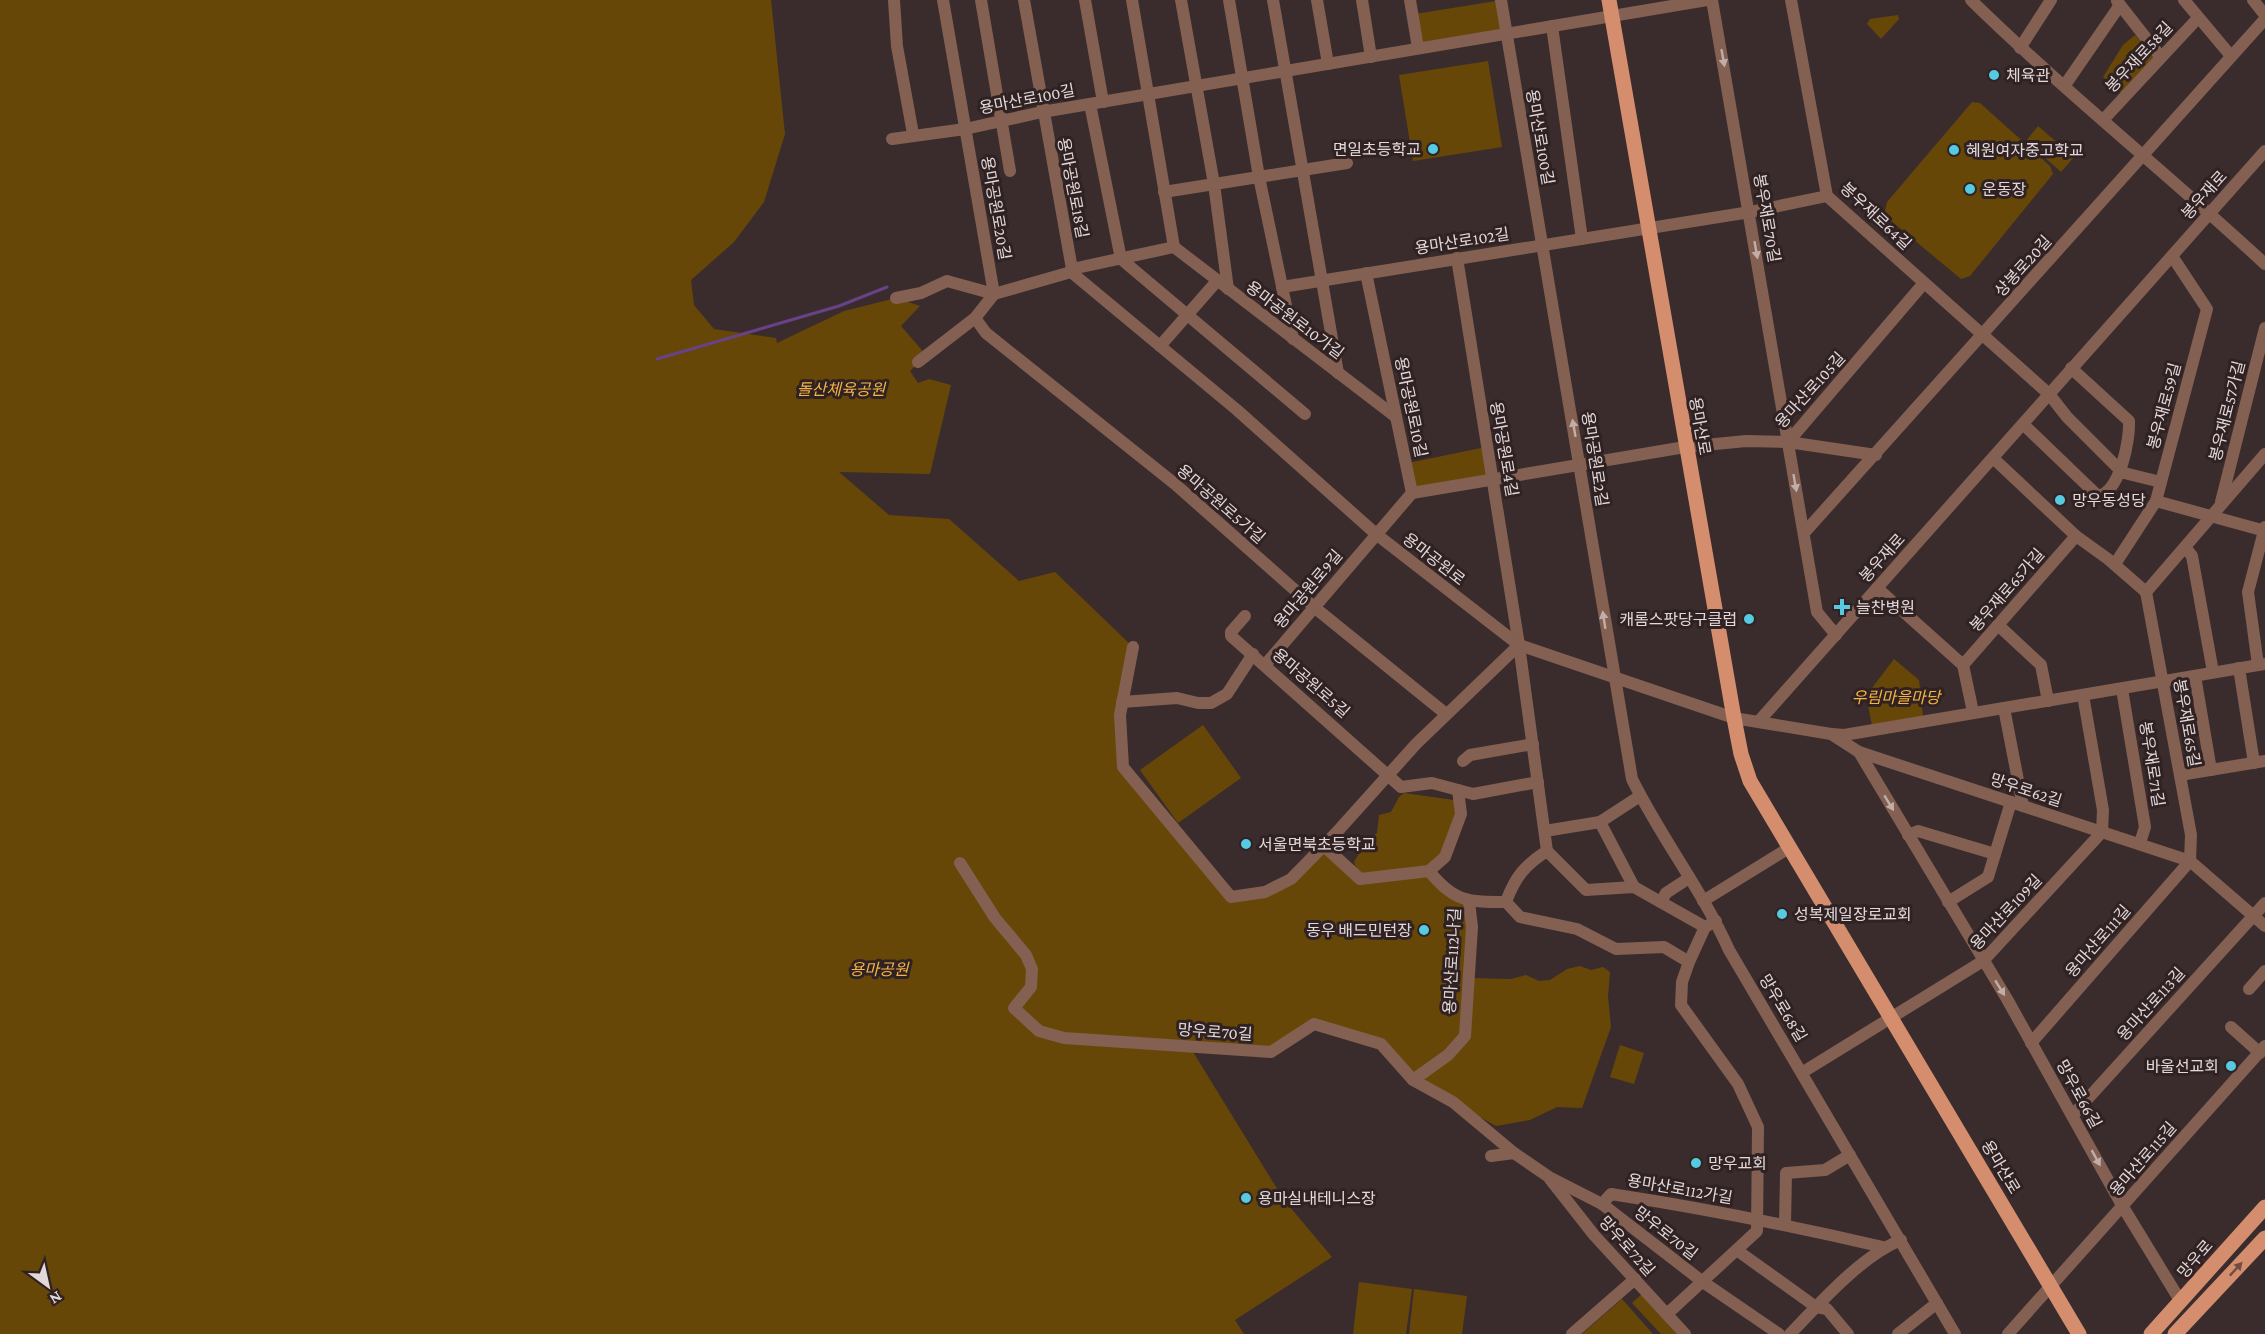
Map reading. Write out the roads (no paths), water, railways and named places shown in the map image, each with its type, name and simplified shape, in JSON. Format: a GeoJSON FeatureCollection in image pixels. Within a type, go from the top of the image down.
{"type":"FeatureCollection","features":[{"type":"Feature","properties":{"kind":"main road","name":"용마산로"},"geometry":{"type":"LineString","coordinates":[[1609,0],[1685,447],[1741,754],[1750,781],[2079,1334]]}},
{"type":"Feature","properties":{"kind":"main road","name":"망우로"},"geometry":{"type":"LineString","coordinates":[[2151,1334],[2265,1207]]}},
{"type":"Feature","properties":{"kind":"main road"},"geometry":{"type":"LineString","coordinates":[[2175,1334],[2265,1238]]}},
{"type":"Feature","properties":{"kind":"street"},"geometry":{"type":"LineString","coordinates":[[894,0],[897,46],[913,134]]}},
{"type":"Feature","properties":{"kind":"street","name":"용마공원로20길"},"geometry":{"type":"LineString","coordinates":[[943,0],[994,294]]}},
{"type":"Feature","properties":{"kind":"street"},"geometry":{"type":"LineString","coordinates":[[981,0],[1010,171]]}},
{"type":"Feature","properties":{"kind":"street","name":"용마공원로18길"},"geometry":{"type":"LineString","coordinates":[[1024,0],[1071,271]]}},
{"type":"Feature","properties":{"kind":"street"},"geometry":{"type":"LineString","coordinates":[[1085,0],[1096,103],[1121,259],[1305,414]]}},
{"type":"Feature","properties":{"kind":"street"},"geometry":{"type":"LineString","coordinates":[[896,298],[921,293],[947,281],[994,294],[1071,271],[1174,247],[1132,0]]}},
{"type":"Feature","properties":{"kind":"street"},"geometry":{"type":"LineString","coordinates":[[1181,0],[1214,184],[1228,289]]}},
{"type":"Feature","properties":{"kind":"street"},"geometry":{"type":"LineString","coordinates":[[1229,0],[1259,177],[1293,339]]}},
{"type":"Feature","properties":{"kind":"street"},"geometry":{"type":"LineString","coordinates":[[1273,0],[1338,373]]}},
{"type":"Feature","properties":{"kind":"street"},"geometry":{"type":"LineString","coordinates":[[1317,0],[1328,64]]}},
{"type":"Feature","properties":{"kind":"street"},"geometry":{"type":"LineString","coordinates":[[1362,0],[1371,57]]}},
{"type":"Feature","properties":{"kind":"street"},"geometry":{"type":"LineString","coordinates":[[1410,0],[1418,48]]}},
{"type":"Feature","properties":{"kind":"street"},"geometry":{"type":"LineString","coordinates":[[1501,0],[1506,34]]}},
{"type":"Feature","properties":{"kind":"street","name":"용마산로100길"},"geometry":{"type":"LineString","coordinates":[[892,139],[913,134],[965,129],[1042,112],[1418,48],[1612,18],[1707,0]]}},
{"type":"Feature","properties":{"kind":"street","name":"봉우재로70길"},"geometry":{"type":"LineString","coordinates":[[1712,0],[1817,612],[1836,635]]}},
{"type":"Feature","properties":{"kind":"street","name":"봉우재로64길"},"geometry":{"type":"LineString","coordinates":[[1791,0],[1827,196],[2049,394],[2067,417],[2120,471]]}},
{"type":"Feature","properties":{"kind":"street","name":"봉우재로58길"},"geometry":{"type":"LineString","coordinates":[[1971,0],[2020,48],[2104,119],[2265,264]]}},
{"type":"Feature","properties":{"kind":"street"},"geometry":{"type":"LineString","coordinates":[[2020,48],[2051,0]]}},
{"type":"Feature","properties":{"kind":"street"},"geometry":{"type":"LineString","coordinates":[[2184,0],[2231,56]]}},
{"type":"Feature","properties":{"kind":"street"},"geometry":{"type":"LineString","coordinates":[[2253,0],[2265,17]]}},
{"type":"Feature","properties":{"kind":"street"},"geometry":{"type":"LineString","coordinates":[[2065,85],[2118,2],[2160,56]]}},
{"type":"Feature","properties":{"kind":"street","name":"상봉로20길"},"geometry":{"type":"LineString","coordinates":[[1804,534],[2144,156],[2265,17]]}},
{"type":"Feature","properties":{"kind":"street","name":"봉우재로58길"},"geometry":{"type":"LineString","coordinates":[[2104,119],[2160,56],[2198,18]]}},
{"type":"Feature","properties":{"kind":"street"},"geometry":{"type":"LineString","coordinates":[[1552,26],[1582,239]]}},
{"type":"Feature","properties":{"kind":"street","name":"용마산로100길"},"geometry":{"type":"LineString","coordinates":[[1506,34],[1542,245]]}},
{"type":"Feature","properties":{"kind":"street","name":"봉우재로"},"geometry":{"type":"LineString","coordinates":[[1759,721],[2265,151]]}},
{"type":"Feature","properties":{"kind":"street"},"geometry":{"type":"LineString","coordinates":[[1164,192],[1347,164]]}},
{"type":"Feature","properties":{"kind":"street","name":"용마산로102길"},"geometry":{"type":"LineString","coordinates":[[1282,287],[1750,212],[1827,196]]}},
{"type":"Feature","properties":{"kind":"street","name":"용마공원로2길"},"geometry":{"type":"LineString","coordinates":[[1542,245],[1580,464],[1613,678]]}},
{"type":"Feature","properties":{"kind":"street","name":"용마공원로10가길"},"geometry":{"type":"LineString","coordinates":[[1174,247],[1396,417]]}},
{"type":"Feature","properties":{"kind":"street","name":"봉우재로59길"},"geometry":{"type":"LineString","coordinates":[[2115,564],[2156,501],[2207,309],[2172,256]]}},
{"type":"Feature","properties":{"kind":"street","name":"용마공원로4길"},"geometry":{"type":"LineString","coordinates":[[1457,258],[1519,645],[1548,851]]}},
{"type":"Feature","properties":{"kind":"street","name":"용마공원로"},"geometry":{"type":"LineString","coordinates":[[1071,271],[1237,410],[1376,534],[1519,645],[1734,718]]}},
{"type":"Feature","properties":{"kind":"street","name":"용마공원로10길"},"geometry":{"type":"LineString","coordinates":[[1366,273],[1412,494]]}},
{"type":"Feature","properties":{"kind":"street"},"geometry":{"type":"LineString","coordinates":[[1160,346],[1217,281]]}},
{"type":"Feature","properties":{"kind":"street","name":"용마산로105길"},"geometry":{"type":"LineString","coordinates":[[1412,494],[1685,447],[1742,441],[1788,442],[1924,283]]}},
{"type":"Feature","properties":{"kind":"street"},"geometry":{"type":"LineString","coordinates":[[918,362],[975,318],[994,294]]}},
{"type":"Feature","properties":{"kind":"street","name":"용마공원로5가길"},"geometry":{"type":"LineString","coordinates":[[975,318],[986,333],[1175,484],[1314,607],[1446,714]]}},
{"type":"Feature","properties":{"kind":"street","name":"봉우재로57가길"},"geometry":{"type":"LineString","coordinates":[[2220,503],[2265,328]]}},
{"type":"Feature","properties":{"kind":"street"},"geometry":{"type":"LineString","coordinates":[[2023,424],[2098,496],[2115,484],[2120,471],[2129,421],[2072,368]]}},
{"type":"Feature","properties":{"kind":"street"},"geometry":{"type":"LineString","coordinates":[[1788,442],[1876,455]]}},
{"type":"Feature","properties":{"kind":"street"},"geometry":{"type":"LineString","coordinates":[[1993,458],[2076,536],[2115,564],[2146,592],[2185,548],[2220,503],[2265,454]]}},
{"type":"Feature","properties":{"kind":"street"},"geometry":{"type":"LineString","coordinates":[[2120,471],[2161,482]]}},
{"type":"Feature","properties":{"kind":"street"},"geometry":{"type":"LineString","coordinates":[[1376,534],[1412,494]]}},
{"type":"Feature","properties":{"kind":"street"},"geometry":{"type":"LineString","coordinates":[[1831,734],[1844,735],[2261,664],[2248,596],[2264,529],[2156,501]]}},
{"type":"Feature","properties":{"kind":"street","name":"용마공원로9길"},"geometry":{"type":"LineString","coordinates":[[1265,665],[1376,534]]}},
{"type":"Feature","properties":{"kind":"street","name":"봉우재로65가길"},"geometry":{"type":"LineString","coordinates":[[1963,665],[2076,536]]}},
{"type":"Feature","properties":{"kind":"street"},"geometry":{"type":"LineString","coordinates":[[2185,548],[2192,556],[2213,672]]}},
{"type":"Feature","properties":{"kind":"street"},"geometry":{"type":"LineString","coordinates":[[1877,588],[1963,665],[1973,712]]}},
{"type":"Feature","properties":{"kind":"street","name":"봉우재로65길"},"geometry":{"type":"LineString","coordinates":[[2146,592],[2191,835],[2190,861]]}},
{"type":"Feature","properties":{"kind":"street","name":"용마공원로5길"},"geometry":{"type":"LineString","coordinates":[[1245,616],[1231,635],[1404,788],[1432,783],[1458,790]]}},
{"type":"Feature","properties":{"kind":"street"},"geometry":{"type":"LineString","coordinates":[[1998,625],[2041,664],[2048,701]]}},
{"type":"Feature","properties":{"kind":"street"},"geometry":{"type":"LineString","coordinates":[[1133,647],[1122,702],[1123,767],[1231,897],[1265,892],[1291,879],[1324,846],[1388,773],[1519,645]]}},
{"type":"Feature","properties":{"kind":"street"},"geometry":{"type":"LineString","coordinates":[[1122,702],[1177,698],[1198,704],[1211,704],[1227,694],[1253,654]]}},
{"type":"Feature","properties":{"kind":"street"},"geometry":{"type":"LineString","coordinates":[[2180,775],[2260,762],[2239,668]]}},
{"type":"Feature","properties":{"kind":"street"},"geometry":{"type":"LineString","coordinates":[[2195,676],[2211,770]]}},
{"type":"Feature","properties":{"kind":"street","name":"망우로68길"},"geometry":{"type":"LineString","coordinates":[[1613,678],[1632,779],[1640,796],[1703,901],[1710,924],[1729,950],[1803,1072],[1955,1334]]}},
{"type":"Feature","properties":{"kind":"street","name":"봉우재로71길"},"geometry":{"type":"LineString","coordinates":[[2122,689],[2145,827],[2140,843]]}},
{"type":"Feature","properties":{"kind":"street"},"geometry":{"type":"LineString","coordinates":[[2083,695],[2103,810],[2102,832]]}},
{"type":"Feature","properties":{"kind":"street"},"geometry":{"type":"LineString","coordinates":[[1948,902],[1987,878],[2017,804],[2004,708]]}},
{"type":"Feature","properties":{"kind":"street"},"geometry":{"type":"LineString","coordinates":[[1734,718],[1759,721]]}},
{"type":"Feature","properties":{"kind":"street","name":"망우로62길"},"geometry":{"type":"LineString","coordinates":[[1759,721],[1831,734],[1859,752],[2190,861],[2265,926]]}},
{"type":"Feature","properties":{"kind":"street"},"geometry":{"type":"LineString","coordinates":[[1463,761],[1470,755],[1533,744]]}},
{"type":"Feature","properties":{"kind":"street","name":"망우로66길"},"geometry":{"type":"LineString","coordinates":[[1859,752],[2073,1114],[2123,1207],[2181,1302]]}},
{"type":"Feature","properties":{"kind":"street"},"geometry":{"type":"LineString","coordinates":[[1324,846],[1360,879],[1429,871],[1447,854],[1458,824],[1461,814],[1458,790],[1477,794],[1538,782]]}},
{"type":"Feature","properties":{"kind":"street"},"geometry":{"type":"LineString","coordinates":[[1545,831],[1600,822],[1640,796]]}},
{"type":"Feature","properties":{"kind":"street"},"geometry":{"type":"LineString","coordinates":[[1600,822],[1634,887]]}},
{"type":"Feature","properties":{"kind":"street"},"geometry":{"type":"LineString","coordinates":[[1908,835],[1918,831],[1995,854]]}},
{"type":"Feature","properties":{"kind":"street","name":"용마산로109길"},"geometry":{"type":"LineString","coordinates":[[1891,1019],[1983,962],[2102,832]]}},
{"type":"Feature","properties":{"kind":"street"},"geometry":{"type":"LineString","coordinates":[[1703,901],[1789,848]]}},
{"type":"Feature","properties":{"kind":"street"},"geometry":{"type":"LineString","coordinates":[[1667,1314],[1756,1233],[1758,1127],[1738,1084],[1681,1005],[1682,982],[1689,962],[1710,924],[1634,887],[1586,890],[1548,851],[1524,867],[1513,882],[1506,902],[1520,917],[1577,930],[1616,949],[1664,947],[1689,962]]}},
{"type":"Feature","properties":{"kind":"street","name":"용마산로111길"},"geometry":{"type":"LineString","coordinates":[[2031,1043],[2190,861]]}},
{"type":"Feature","properties":{"kind":"street","name":"망우로70길"},"geometry":{"type":"LineString","coordinates":[[960,863],[995,918],[1026,955],[1032,969],[1031,987],[1014,1008],[1039,1031],[1064,1038],[1271,1052],[1314,1024],[1381,1044],[1413,1080],[1453,1102],[1514,1153],[1549,1177],[1602,1204],[1703,1282],[1779,1334]]}},
{"type":"Feature","properties":{"kind":"street"},"geometry":{"type":"LineString","coordinates":[[1429,871],[1442,887],[1469,902]]}},
{"type":"Feature","properties":{"kind":"street"},"geometry":{"type":"LineString","coordinates":[[1661,902],[1666,893],[1689,878]]}},
{"type":"Feature","properties":{"kind":"street","name":"용마산로112나길"},"geometry":{"type":"LineString","coordinates":[[1413,1080],[1448,1055],[1465,1036],[1473,927],[1469,902],[1506,902]]}},
{"type":"Feature","properties":{"kind":"street","name":"용마산로113길"},"geometry":{"type":"LineString","coordinates":[[2073,1114],[2265,903]]}},
{"type":"Feature","properties":{"kind":"street"},"geometry":{"type":"LineString","coordinates":[[2249,989],[2265,971]]}},
{"type":"Feature","properties":{"kind":"street"},"geometry":{"type":"LineString","coordinates":[[1803,1072],[1891,1019]]}},
{"type":"Feature","properties":{"kind":"street","name":"용마산로115길"},"geometry":{"type":"LineString","coordinates":[[2008,1334],[2262,1050],[2231,1027]]}},
{"type":"Feature","properties":{"kind":"street"},"geometry":{"type":"LineString","coordinates":[[1491,1156],[1514,1153]]}},
{"type":"Feature","properties":{"kind":"street"},"geometry":{"type":"LineString","coordinates":[[1785,1224],[1786,1173],[1825,1170],[1850,1155]]}},
{"type":"Feature","properties":{"kind":"street","name":"망우로72길"},"geometry":{"type":"LineString","coordinates":[[1549,1177],[1594,1236],[1685,1334]]}},
{"type":"Feature","properties":{"kind":"street","name":"용마산로112가길"},"geometry":{"type":"LineString","coordinates":[[1602,1204],[1611,1194],[1785,1224],[1883,1247]]}},
{"type":"Feature","properties":{"kind":"street"},"geometry":{"type":"LineString","coordinates":[[1790,1334],[1816,1307],[1883,1247],[1901,1240]]}},
{"type":"Feature","properties":{"kind":"street"},"geometry":{"type":"LineString","coordinates":[[1738,1251],[1816,1307],[1827,1310],[1848,1334]]}},
{"type":"Feature","properties":{"kind":"street"},"geometry":{"type":"LineString","coordinates":[[1572,1334],[1635,1279]]}},
{"type":"Feature","properties":{"kind":"street"},"geometry":{"type":"LineString","coordinates":[[1898,1334],[1937,1303]]}},
{"type":"Feature","properties":{"kind":"waterway"},"geometry":{"type":"LineString","coordinates":[[657,359],[839,306],[887,287]]}},
{"type":"Feature","properties":{"kind":"place","name":"체육관"},"geometry":{"type":"Point","coordinates":[1994,75]}},
{"type":"Feature","properties":{"kind":"place","name":"면일초등학교"},"geometry":{"type":"Point","coordinates":[1433,149]}},
{"type":"Feature","properties":{"kind":"place","name":"혜원여자중고학교"},"geometry":{"type":"Point","coordinates":[1954,150]}},
{"type":"Feature","properties":{"kind":"place","name":"운동장"},"geometry":{"type":"Point","coordinates":[1970,189]}},
{"type":"Feature","properties":{"kind":"place","name":"망우동성당"},"geometry":{"type":"Point","coordinates":[2060,500]}},
{"type":"Feature","properties":{"kind":"place","name":"늘찬병원"},"geometry":{"type":"Point","coordinates":[1842,607]}},
{"type":"Feature","properties":{"kind":"place","name":"캐롬스팟당구클럽"},"geometry":{"type":"Point","coordinates":[1749,619]}},
{"type":"Feature","properties":{"kind":"place","name":"서울면북초등학교"},"geometry":{"type":"Point","coordinates":[1246,844]}},
{"type":"Feature","properties":{"kind":"place","name":"성복제일장로교회"},"geometry":{"type":"Point","coordinates":[1782,914]}},
{"type":"Feature","properties":{"kind":"place","name":"동우 배드민턴장"},"geometry":{"type":"Point","coordinates":[1424,930]}},
{"type":"Feature","properties":{"kind":"place","name":"바울선교회"},"geometry":{"type":"Point","coordinates":[2231,1066]}},
{"type":"Feature","properties":{"kind":"place","name":"망우교회"},"geometry":{"type":"Point","coordinates":[1696,1163]}},
{"type":"Feature","properties":{"kind":"place","name":"용마실내테니스장"},"geometry":{"type":"Point","coordinates":[1246,1198]}},
{"type":"Feature","properties":{"kind":"park label","name":"돌산체육공원"},"geometry":{"type":"Point","coordinates":[841,389]}},
{"type":"Feature","properties":{"kind":"park label","name":"우림마을마당"},"geometry":{"type":"Point","coordinates":[1896,697]}},
{"type":"Feature","properties":{"kind":"park label","name":"용마공원"},"geometry":{"type":"Point","coordinates":[879,969]}}]}
